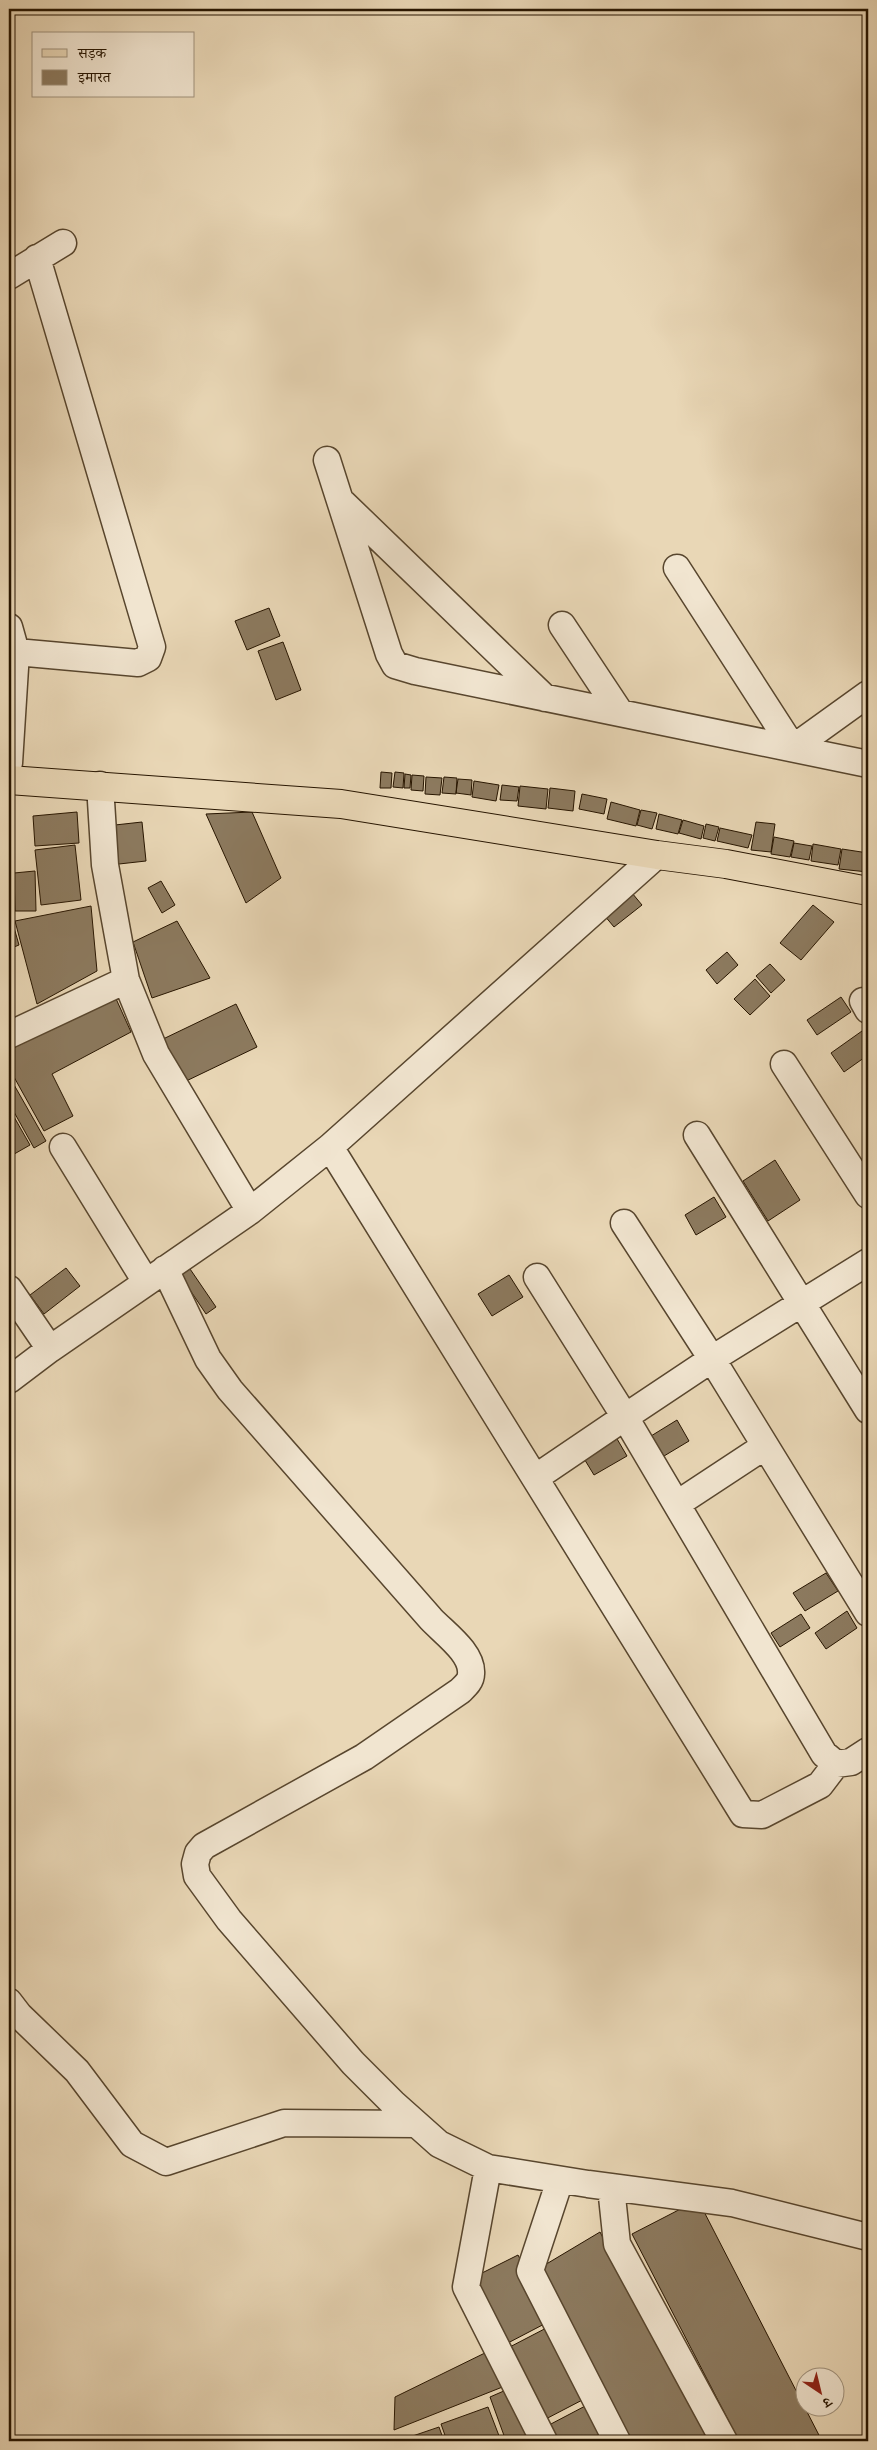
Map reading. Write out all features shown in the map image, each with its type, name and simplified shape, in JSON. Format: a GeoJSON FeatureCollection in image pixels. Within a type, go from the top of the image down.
{"type":"FeatureCollection","features":[{"type":"Feature","properties":{"kind":"main road"},"geometry":{"type":"LineString","coordinates":[[9,780],[100,785],[341,804],[657,855],[726,864],[868,891]]}},
{"type":"Feature","properties":{"kind":"street"},"geometry":{"type":"LineString","coordinates":[[9,276],[62,243]]}},
{"type":"Feature","properties":{"kind":"street"},"geometry":{"type":"LineString","coordinates":[[16,652],[138,663],[148,658],[152,647],[37,258]]}},
{"type":"Feature","properties":{"kind":"street"},"geometry":{"type":"LineString","coordinates":[[327,460],[389,654],[395,664],[415,671],[619,711],[868,764]]}},
{"type":"Feature","properties":{"kind":"street"},"geometry":{"type":"LineString","coordinates":[[341,501],[545,698]]}},
{"type":"Feature","properties":{"kind":"street"},"geometry":{"type":"LineString","coordinates":[[677,568],[793,748]]}},
{"type":"Feature","properties":{"kind":"street"},"geometry":{"type":"LineString","coordinates":[[562,625],[619,711]]}},
{"type":"Feature","properties":{"kind":"street"},"geometry":{"type":"LineString","coordinates":[[9,627],[16,652],[9,763]]}},
{"type":"Feature","properties":{"kind":"street"},"geometry":{"type":"LineString","coordinates":[[793,748],[868,694]]}},
{"type":"Feature","properties":{"kind":"street"},"geometry":{"type":"LineString","coordinates":[[100,785],[105,865],[126,980],[156,1054],[250,1211]]}},
{"type":"Feature","properties":{"kind":"street"},"geometry":{"type":"LineString","coordinates":[[9,1380],[50,1349],[250,1211],[330,1148],[657,855]]}},
{"type":"Feature","properties":{"kind":"street"},"geometry":{"type":"LineString","coordinates":[[9,1035],[126,980]]}},
{"type":"Feature","properties":{"kind":"street"},"geometry":{"type":"LineString","coordinates":[[784,1064],[868,1195]]}},
{"type":"Feature","properties":{"kind":"street"},"geometry":{"type":"LineString","coordinates":[[697,1135],[804,1304],[868,1410]]}},
{"type":"Feature","properties":{"kind":"street"},"geometry":{"type":"LineString","coordinates":[[64,1147],[155,1276],[230,1390],[431,1619],[464,1652],[472,1673],[469,1681],[460,1691],[364,1757],[204,1846],[198,1853],[195,1864],[196,1876],[229,1920],[353,2063],[393,2103],[439,2144],[488,2168],[560,2180],[732,2203],[868,2237]]}},
{"type":"Feature","properties":{"kind":"street"},"geometry":{"type":"LineString","coordinates":[[330,1148],[743,1814],[762,1814],[820,1785],[836,1764],[851,1762],[868,1751]]}},
{"type":"Feature","properties":{"kind":"street"},"geometry":{"type":"LineString","coordinates":[[624,1223],[712,1359],[868,1613]]}},
{"type":"Feature","properties":{"kind":"street"},"geometry":{"type":"LineString","coordinates":[[536,1478],[712,1359],[804,1304],[868,1262]]}},
{"type":"Feature","properties":{"kind":"street"},"geometry":{"type":"LineString","coordinates":[[537,1277],[625,1417],[824,1754],[836,1764]]}},
{"type":"Feature","properties":{"kind":"street"},"geometry":{"type":"LineString","coordinates":[[9,1288],[50,1349]]}},
{"type":"Feature","properties":{"kind":"street"},"geometry":{"type":"LineString","coordinates":[[677,1504],[765,1446]]}},
{"type":"Feature","properties":{"kind":"street"},"geometry":{"type":"LineString","coordinates":[[9,2002],[19,2015],[77,2071],[132,2144],[166,2162],[284,2123],[416,2124]]}},
{"type":"Feature","properties":{"kind":"street"},"geometry":{"type":"LineString","coordinates":[[488,2168],[466,2287],[544,2441]]}},
{"type":"Feature","properties":{"kind":"street"},"geometry":{"type":"LineString","coordinates":[[560,2180],[530,2271],[617,2441]]}},
{"type":"Feature","properties":{"kind":"street"},"geometry":{"type":"LineString","coordinates":[[612,2187],[617,2244],[724,2441]]}},
{"type":"Feature","properties":{"kind":"building"},"geometry":{"type":"Polygon","coordinates":[[[269,608],[280,636],[247,650],[235,621],[269,608]]]}},
{"type":"Feature","properties":{"kind":"building"},"geometry":{"type":"Polygon","coordinates":[[[283,642],[301,690],[276,700],[258,651],[283,642]]]}},
{"type":"Feature","properties":{"kind":"building"},"geometry":{"type":"Polygon","coordinates":[[[381,772],[392,773],[391,788],[380,788],[381,772]]]}},
{"type":"Feature","properties":{"kind":"building"},"geometry":{"type":"Polygon","coordinates":[[[395,772],[404,773],[403,788],[393,787],[395,772]]]}},
{"type":"Feature","properties":{"kind":"building"},"geometry":{"type":"Polygon","coordinates":[[[405,774],[411,775],[410,788],[404,788],[405,774]]]}},
{"type":"Feature","properties":{"kind":"building"},"geometry":{"type":"Polygon","coordinates":[[[412,775],[424,776],[423,791],[411,790],[412,775]]]}},
{"type":"Feature","properties":{"kind":"building"},"geometry":{"type":"Polygon","coordinates":[[[426,777],[442,778],[440,795],[425,794],[426,777]]]}},
{"type":"Feature","properties":{"kind":"building"},"geometry":{"type":"Polygon","coordinates":[[[444,777],[457,778],[456,794],[442,793],[444,777]]]}},
{"type":"Feature","properties":{"kind":"building"},"geometry":{"type":"Polygon","coordinates":[[[458,779],[472,780],[471,795],[456,793],[458,779]]]}},
{"type":"Feature","properties":{"kind":"building"},"geometry":{"type":"Polygon","coordinates":[[[474,781],[499,785],[496,801],[472,797],[474,781]]]}},
{"type":"Feature","properties":{"kind":"building"},"geometry":{"type":"Polygon","coordinates":[[[502,785],[519,787],[517,801],[500,800],[502,785]]]}},
{"type":"Feature","properties":{"kind":"building"},"geometry":{"type":"Polygon","coordinates":[[[520,786],[548,789],[546,809],[518,806],[520,786]]]}},
{"type":"Feature","properties":{"kind":"building"},"geometry":{"type":"Polygon","coordinates":[[[550,788],[575,791],[573,811],[548,808],[550,788]]]}},
{"type":"Feature","properties":{"kind":"building"},"geometry":{"type":"Polygon","coordinates":[[[582,794],[607,799],[604,814],[579,809],[582,794]]]}},
{"type":"Feature","properties":{"kind":"building"},"geometry":{"type":"Polygon","coordinates":[[[611,802],[640,810],[636,826],[607,819],[611,802]]]}},
{"type":"Feature","properties":{"kind":"building"},"geometry":{"type":"Polygon","coordinates":[[[641,810],[657,813],[652,829],[637,825],[641,810]]]}},
{"type":"Feature","properties":{"kind":"building"},"geometry":{"type":"Polygon","coordinates":[[[77,812],[79,843],[35,846],[33,816],[77,812]]]}},
{"type":"Feature","properties":{"kind":"building"},"geometry":{"type":"Polygon","coordinates":[[[252,812],[281,878],[246,903],[206,814],[252,812]]]}},
{"type":"Feature","properties":{"kind":"building"},"geometry":{"type":"Polygon","coordinates":[[[659,814],[682,820],[678,834],[656,829],[659,814]]]}},
{"type":"Feature","properties":{"kind":"building"},"geometry":{"type":"Polygon","coordinates":[[[683,820],[704,826],[701,839],[679,833],[683,820]]]}},
{"type":"Feature","properties":{"kind":"building"},"geometry":{"type":"Polygon","coordinates":[[[142,822],[146,861],[110,865],[106,826],[142,822]]]}},
{"type":"Feature","properties":{"kind":"building"},"geometry":{"type":"Polygon","coordinates":[[[756,822],[775,824],[771,852],[751,850],[756,822]]]}},
{"type":"Feature","properties":{"kind":"building"},"geometry":{"type":"Polygon","coordinates":[[[706,824],[719,827],[715,841],[703,838],[706,824]]]}},
{"type":"Feature","properties":{"kind":"building"},"geometry":{"type":"Polygon","coordinates":[[[720,828],[752,835],[748,848],[717,841],[720,828]]]}},
{"type":"Feature","properties":{"kind":"building"},"geometry":{"type":"Polygon","coordinates":[[[774,837],[794,841],[790,857],[771,854],[774,837]]]}},
{"type":"Feature","properties":{"kind":"building"},"geometry":{"type":"Polygon","coordinates":[[[794,843],[812,846],[809,860],[791,857],[794,843]]]}},
{"type":"Feature","properties":{"kind":"building"},"geometry":{"type":"Polygon","coordinates":[[[813,844],[841,849],[838,865],[811,861],[813,844]]]}},
{"type":"Feature","properties":{"kind":"building"},"geometry":{"type":"Polygon","coordinates":[[[75,845],[81,900],[41,905],[35,850],[75,845]]]}},
{"type":"Feature","properties":{"kind":"building"},"geometry":{"type":"Polygon","coordinates":[[[842,849],[868,853],[868,872],[839,869],[842,849]]]}},
{"type":"Feature","properties":{"kind":"building"},"geometry":{"type":"Polygon","coordinates":[[[35,871],[36,911],[15,911],[14,873],[35,871]]]}},
{"type":"Feature","properties":{"kind":"building"},"geometry":{"type":"Polygon","coordinates":[[[161,881],[175,905],[162,913],[148,888],[161,881]]]}},
{"type":"Feature","properties":{"kind":"building"},"geometry":{"type":"Polygon","coordinates":[[[632,893],[642,905],[614,927],[604,915],[632,893]]]}},
{"type":"Feature","properties":{"kind":"building"},"geometry":{"type":"Polygon","coordinates":[[[813,905],[834,922],[801,960],[780,943],[813,905]]]}},
{"type":"Feature","properties":{"kind":"building"},"geometry":{"type":"Polygon","coordinates":[[[91,906],[97,971],[37,1004],[15,921],[91,906]]]}},
{"type":"Feature","properties":{"kind":"building"},"geometry":{"type":"Polygon","coordinates":[[[177,921],[210,978],[152,998],[133,942],[177,921]]]}},
{"type":"Feature","properties":{"kind":"building"},"geometry":{"type":"Polygon","coordinates":[[[13,924],[19,945],[9,949],[9,925],[13,924]]]}},
{"type":"Feature","properties":{"kind":"building"},"geometry":{"type":"Polygon","coordinates":[[[727,952],[738,965],[717,984],[706,970],[727,952]]]}},
{"type":"Feature","properties":{"kind":"building"},"geometry":{"type":"Polygon","coordinates":[[[770,964],[785,980],[771,993],[756,976],[770,964]]]}},
{"type":"Feature","properties":{"kind":"building"},"geometry":{"type":"Polygon","coordinates":[[[755,979],[770,996],[750,1015],[734,999],[755,979]]]}},
{"type":"Feature","properties":{"kind":"building"},"geometry":{"type":"Polygon","coordinates":[[[113,992],[131,1032],[52,1074],[73,1116],[44,1131],[9,1068],[9,1045],[113,992]]]}},
{"type":"Feature","properties":{"kind":"building"},"geometry":{"type":"Polygon","coordinates":[[[841,997],[851,1012],[817,1035],[807,1020],[841,997]]]}},
{"type":"Feature","properties":{"kind":"building"},"geometry":{"type":"Polygon","coordinates":[[[236,1004],[257,1047],[182,1083],[161,1040],[236,1004]]]}},
{"type":"Feature","properties":{"kind":"building"},"geometry":{"type":"Polygon","coordinates":[[[862,1031],[868,1040],[868,1055],[844,1072],[831,1053],[862,1031]]]}},
{"type":"Feature","properties":{"kind":"building"},"geometry":{"type":"Polygon","coordinates":[[[9,1076],[46,1141],[34,1148],[9,1103],[9,1076]]]}},
{"type":"Feature","properties":{"kind":"building"},"geometry":{"type":"Polygon","coordinates":[[[9,1108],[30,1145],[9,1157],[9,1108]]]}},
{"type":"Feature","properties":{"kind":"building"},"geometry":{"type":"Polygon","coordinates":[[[775,1160],[800,1200],[768,1221],[743,1181],[775,1160]]]}},
{"type":"Feature","properties":{"kind":"building"},"geometry":{"type":"Polygon","coordinates":[[[714,1197],[726,1217],[696,1235],[685,1215],[714,1197]]]}},
{"type":"Feature","properties":{"kind":"building"},"geometry":{"type":"Polygon","coordinates":[[[188,1266],[216,1307],[206,1314],[178,1272],[188,1266]]]}},
{"type":"Feature","properties":{"kind":"building"},"geometry":{"type":"Polygon","coordinates":[[[66,1268],[80,1286],[44,1314],[30,1295],[66,1268]]]}},
{"type":"Feature","properties":{"kind":"building"},"geometry":{"type":"Polygon","coordinates":[[[509,1275],[523,1297],[492,1316],[478,1294],[509,1275]]]}},
{"type":"Feature","properties":{"kind":"building"},"geometry":{"type":"Polygon","coordinates":[[[677,1420],[689,1441],[664,1456],[651,1436],[677,1420]]]}},
{"type":"Feature","properties":{"kind":"building"},"geometry":{"type":"Polygon","coordinates":[[[613,1432],[627,1456],[594,1475],[580,1452],[613,1432]]]}},
{"type":"Feature","properties":{"kind":"building"},"geometry":{"type":"Polygon","coordinates":[[[826,1573],[838,1591],[805,1611],[793,1593],[826,1573]]]}},
{"type":"Feature","properties":{"kind":"building"},"geometry":{"type":"Polygon","coordinates":[[[847,1611],[857,1628],[826,1649],[815,1633],[847,1611]]]}},
{"type":"Feature","properties":{"kind":"building"},"geometry":{"type":"Polygon","coordinates":[[[801,1614],[810,1628],[780,1647],[771,1633],[801,1614]]]}},
{"type":"Feature","properties":{"kind":"building"},"geometry":{"type":"Polygon","coordinates":[[[698,2200],[794,2387],[794,2418],[810,2418],[822,2441],[739,2441],[632,2234],[698,2200]]]}},
{"type":"Feature","properties":{"kind":"building"},"geometry":{"type":"Polygon","coordinates":[[[600,2232],[710,2441],[628,2441],[538,2269],[600,2232]]]}},
{"type":"Feature","properties":{"kind":"building"},"geometry":{"type":"Polygon","coordinates":[[[518,2255],[552,2320],[506,2344],[472,2278],[518,2255]]]}},
{"type":"Feature","properties":{"kind":"building"},"geometry":{"type":"Polygon","coordinates":[[[554,2324],[590,2396],[540,2422],[504,2350],[554,2324]]]}},
{"type":"Feature","properties":{"kind":"building"},"geometry":{"type":"Polygon","coordinates":[[[491,2350],[505,2386],[394,2430],[395,2397],[491,2350]]]}},
{"type":"Feature","properties":{"kind":"building"},"geometry":{"type":"Polygon","coordinates":[[[513,2387],[538,2441],[506,2441],[490,2397],[513,2387]]]}},
{"type":"Feature","properties":{"kind":"building"},"geometry":{"type":"Polygon","coordinates":[[[589,2404],[608,2441],[557,2441],[549,2425],[589,2404]]]}},
{"type":"Feature","properties":{"kind":"building"},"geometry":{"type":"Polygon","coordinates":[[[488,2407],[501,2441],[447,2441],[441,2424],[488,2407]]]}},
{"type":"Feature","properties":{"kind":"building"},"geometry":{"type":"Polygon","coordinates":[[[439,2427],[444,2441],[398,2441],[439,2427]]]}}]}
